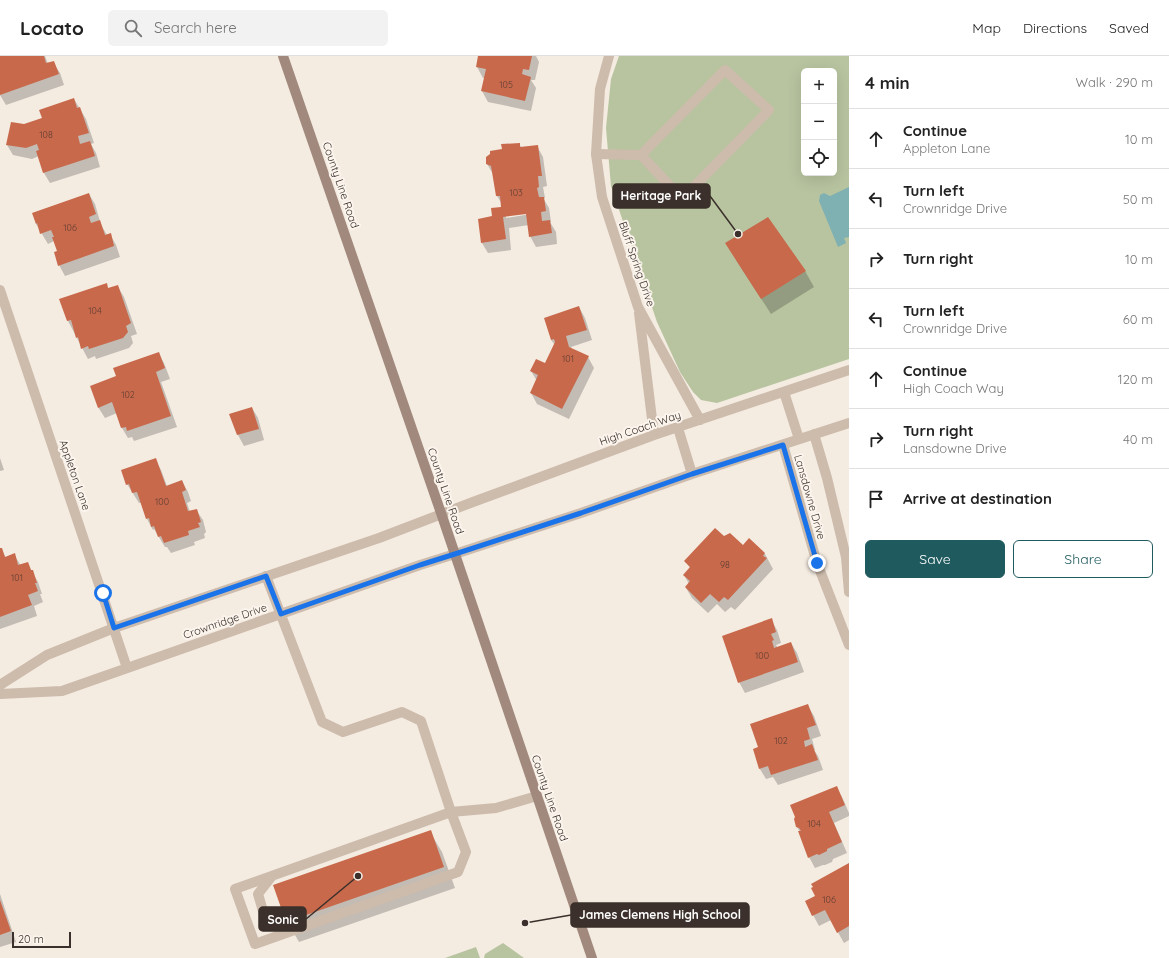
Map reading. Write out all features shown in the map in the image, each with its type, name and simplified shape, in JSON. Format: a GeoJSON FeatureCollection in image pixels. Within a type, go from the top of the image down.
{"type":"FeatureCollection","features":[{"type":"Feature","properties":{"kind":"main road","name":"County Line Road"},"geometry":{"type":"LineString","coordinates":[[283,56],[441,513],[592,958]]}},
{"type":"Feature","properties":{"kind":"street","name":"Bluff Spring Drive"},"geometry":{"type":"LineString","coordinates":[[609,56],[600,89],[596,154],[602,197],[638,307],[700,420]]}},
{"type":"Feature","properties":{"kind":"street"},"geometry":{"type":"LineString","coordinates":[[596,154],[641,155],[682,199],[769,110],[725,70],[641,155]]}},
{"type":"Feature","properties":{"kind":"street","name":"Appleton Lane"},"geometry":{"type":"LineString","coordinates":[[0,290],[127,668]]}},
{"type":"Feature","properties":{"kind":"street"},"geometry":{"type":"LineString","coordinates":[[638,307],[654,435]]}},
{"type":"Feature","properties":{"kind":"street","name":"High Coach Way"},"geometry":{"type":"LineString","coordinates":[[441,513],[654,435],[849,370]]}},
{"type":"Feature","properties":{"kind":"street"},"geometry":{"type":"LineString","coordinates":[[784,392],[799,439]]}},
{"type":"Feature","properties":{"kind":"street"},"geometry":{"type":"LineString","coordinates":[[455,554],[849,423]]}},
{"type":"Feature","properties":{"kind":"street"},"geometry":{"type":"LineString","coordinates":[[678,428],[692,474]]}},
{"type":"Feature","properties":{"kind":"street","name":"Lansdowne Drive"},"geometry":{"type":"LineString","coordinates":[[814,434],[827,478],[846,558],[849,592]]}},
{"type":"Feature","properties":{"kind":"street","name":"Lansdowne Drive"},"geometry":{"type":"LineString","coordinates":[[783,445],[817,563],[849,645]]}},
{"type":"Feature","properties":{"kind":"street"},"geometry":{"type":"LineString","coordinates":[[0,685],[48,655],[114,628],[379,538],[441,513]]}},
{"type":"Feature","properties":{"kind":"street","name":"Crownridge Drive"},"geometry":{"type":"LineString","coordinates":[[0,694],[62,691],[455,554]]}},
{"type":"Feature","properties":{"kind":"street"},"geometry":{"type":"LineString","coordinates":[[266,576],[322,722],[342,732],[402,712],[421,721],[451,812],[466,852],[458,872],[255,944],[235,889],[451,812],[496,808],[537,796]]}},
{"type":"Feature","properties":{"kind":"street"},"geometry":{"type":"LineString","coordinates":[[272,876],[258,894],[263,911],[271,924],[285,928],[349,904],[372,903]]}},
{"type":"Feature","properties":{"kind":"green space"},"geometry":{"type":"Polygon","coordinates":[[[619,56],[849,56],[849,359],[717,403],[701,400],[693,392],[680,372],[657,322],[611,186],[606,128],[611,79],[619,56]]]}},
{"type":"Feature","properties":{"kind":"green space"},"geometry":{"type":"Polygon","coordinates":[[[503,943],[524,958],[484,958],[485,954],[503,943]]]}},
{"type":"Feature","properties":{"kind":"green space"},"geometry":{"type":"Polygon","coordinates":[[[476,947],[480,958],[445,958],[476,947]]]}},
{"type":"Feature","properties":{"kind":"water"},"geometry":{"type":"Polygon","coordinates":[[[849,187],[849,237],[844,238],[846,243],[838,247],[819,201],[820,195],[824,193],[830,196],[849,187]]]}},
{"type":"Feature","properties":{"kind":"building"},"geometry":{"type":"Polygon","coordinates":[[[0,56],[44,56],[46,63],[54,61],[59,74],[0,95],[0,56]]]}},
{"type":"Feature","properties":{"kind":"building"},"geometry":{"type":"Polygon","coordinates":[[[478,56],[532,56],[529,70],[523,69],[522,74],[531,77],[525,101],[481,91],[486,69],[476,67],[478,56]]]}},
{"type":"Feature","properties":{"kind":"building"},"geometry":{"type":"Polygon","coordinates":[[[74,98],[77,108],[80,107],[89,133],[78,136],[80,144],[90,141],[95,156],[43,173],[36,151],[39,150],[37,144],[26,148],[6,145],[11,122],[24,124],[42,118],[39,110],[74,98]]]}},
{"type":"Feature","properties":{"kind":"building"},"geometry":{"type":"Polygon","coordinates":[[[520,143],[520,147],[538,145],[542,176],[538,176],[539,187],[537,188],[539,197],[544,197],[546,211],[541,212],[542,221],[550,220],[552,233],[529,237],[526,214],[503,217],[506,239],[481,243],[478,219],[492,216],[491,208],[501,207],[500,196],[496,196],[491,166],[486,164],[486,157],[490,154],[490,151],[502,149],[501,144],[520,143]]]}},
{"type":"Feature","properties":{"kind":"building"},"geometry":{"type":"Polygon","coordinates":[[[89,193],[96,214],[89,217],[91,223],[100,220],[105,235],[111,233],[114,246],[58,266],[54,252],[57,251],[51,230],[40,234],[32,213],[89,193]]]}},
{"type":"Feature","properties":{"kind":"building"},"geometry":{"type":"Polygon","coordinates":[[[768,217],[806,271],[761,299],[725,243],[768,217]]]}},
{"type":"Feature","properties":{"kind":"building"},"geometry":{"type":"Polygon","coordinates":[[[107,283],[108,288],[118,285],[131,323],[126,326],[128,332],[123,338],[89,349],[88,346],[81,349],[71,320],[67,321],[59,299],[107,283]]]}},
{"type":"Feature","properties":{"kind":"building"},"geometry":{"type":"Polygon","coordinates":[[[579,306],[587,330],[566,336],[569,347],[589,356],[562,409],[530,393],[538,375],[530,371],[536,359],[545,363],[555,342],[554,339],[551,340],[544,318],[579,306]]]}},
{"type":"Feature","properties":{"kind":"building"},"geometry":{"type":"Polygon","coordinates":[[[159,352],[165,368],[156,372],[171,416],[127,431],[126,427],[121,428],[112,402],[98,408],[90,386],[116,376],[113,368],[159,352]]]}},
{"type":"Feature","properties":{"kind":"building"},"geometry":{"type":"Polygon","coordinates":[[[252,407],[259,429],[237,435],[229,414],[252,407]]]}},
{"type":"Feature","properties":{"kind":"building"},"geometry":{"type":"Polygon","coordinates":[[[156,458],[166,486],[182,480],[186,490],[182,492],[188,511],[197,509],[201,522],[198,523],[200,527],[188,531],[189,535],[164,543],[161,536],[158,537],[154,526],[151,527],[149,518],[146,519],[137,492],[132,493],[129,484],[126,485],[121,470],[156,458]]]}},
{"type":"Feature","properties":{"kind":"building"},"geometry":{"type":"Polygon","coordinates":[[[715,528],[724,536],[730,533],[743,545],[749,538],[765,553],[763,556],[767,558],[728,600],[724,597],[719,602],[710,594],[701,603],[685,587],[690,581],[683,575],[690,567],[684,561],[715,528]]]}},
{"type":"Feature","properties":{"kind":"building"},"geometry":{"type":"Polygon","coordinates":[[[0,548],[2,548],[5,557],[15,553],[18,565],[28,562],[31,570],[33,570],[38,591],[28,595],[32,605],[0,617],[0,548]]]}},
{"type":"Feature","properties":{"kind":"building"},"geometry":{"type":"Polygon","coordinates":[[[772,618],[776,632],[771,634],[774,640],[772,641],[774,648],[791,642],[798,662],[738,683],[722,636],[772,618]]]}},
{"type":"Feature","properties":{"kind":"building"},"geometry":{"type":"Polygon","coordinates":[[[808,704],[816,725],[807,728],[810,739],[804,741],[805,747],[812,744],[818,760],[771,775],[768,766],[759,769],[753,749],[758,747],[750,724],[808,704]]]}},
{"type":"Feature","properties":{"kind":"building"},"geometry":{"type":"Polygon","coordinates":[[[837,786],[845,805],[829,812],[842,842],[827,849],[827,851],[819,855],[817,854],[808,858],[798,831],[801,831],[796,827],[795,817],[790,805],[837,786]]]}},
{"type":"Feature","properties":{"kind":"building"},"geometry":{"type":"Polygon","coordinates":[[[431,830],[444,867],[286,922],[273,885],[431,830]]]}},
{"type":"Feature","properties":{"kind":"building"},"geometry":{"type":"Polygon","coordinates":[[[849,863],[849,926],[837,933],[825,910],[812,916],[805,901],[815,896],[811,888],[813,887],[811,884],[849,863]]]}},
{"type":"Feature","properties":{"kind":"building"},"geometry":{"type":"Polygon","coordinates":[[[0,900],[11,931],[0,935],[0,900]]]}},
{"type":"Feature","properties":{"kind":"place","name":"Heritage Park"},"geometry":{"type":"Point","coordinates":[738,234]}},
{"type":"Feature","properties":{"kind":"place","name":"Sonic"},"geometry":{"type":"Point","coordinates":[358,876]}},
{"type":"Feature","properties":{"kind":"place","name":"James Clemens High School"},"geometry":{"type":"Point","coordinates":[525,923]}},
{"type":"Feature","properties":{"kind":"route"},"geometry":{"type":"LineString","coordinates":[[103,593],[114,628],[266,576],[281,614],[420,565],[783,445],[817,563]]}}]}
